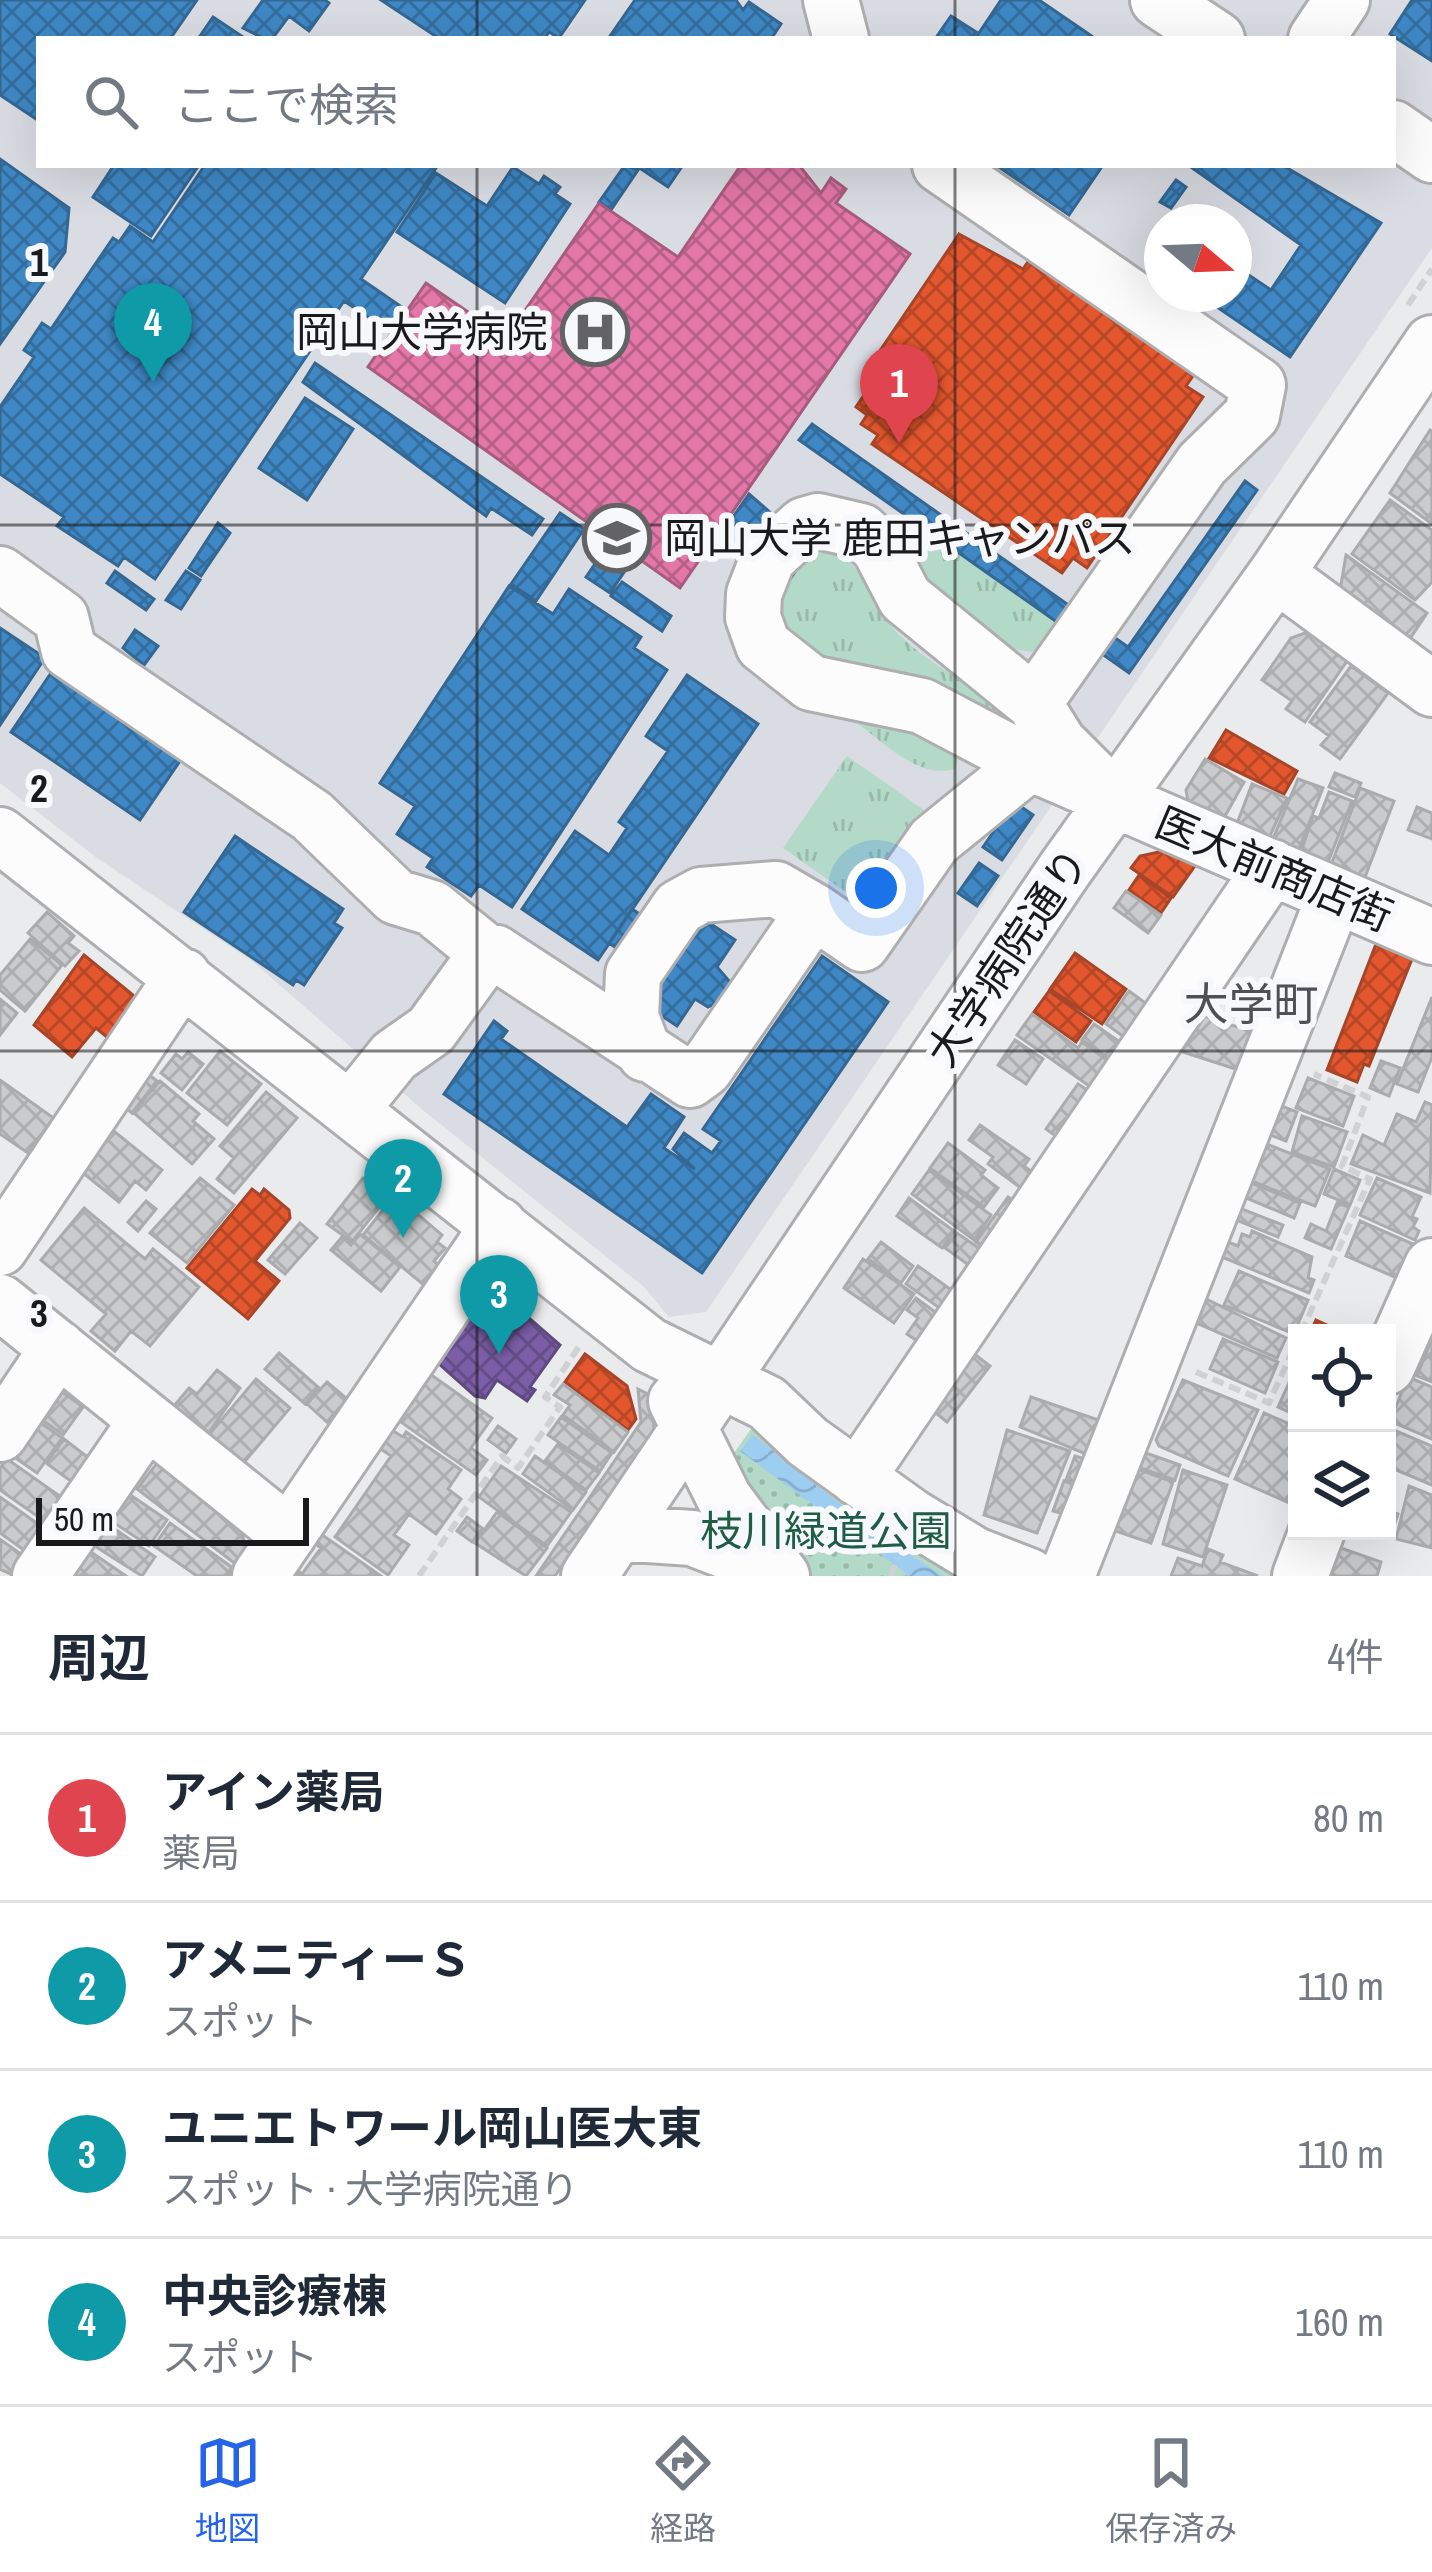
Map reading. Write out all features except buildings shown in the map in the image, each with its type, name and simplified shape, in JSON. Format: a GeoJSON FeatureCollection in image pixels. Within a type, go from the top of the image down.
{"type":"FeatureCollection","features":[{"type":"Feature","properties":{"kind":"street"},"geometry":{"type":"LineString","coordinates":[[831,0],[840,36]]}},
{"type":"Feature","properties":{"kind":"street"},"geometry":{"type":"LineString","coordinates":[[1158,0],[1212,36]]}},
{"type":"Feature","properties":{"kind":"street"},"geometry":{"type":"LineString","coordinates":[[1204,0],[1258,36]]}},
{"type":"Feature","properties":{"kind":"street"},"geometry":{"type":"LineString","coordinates":[[1318,36],[1342,0]]}},
{"type":"Feature","properties":{"kind":"street"},"geometry":{"type":"LineString","coordinates":[[1396,130],[1432,155]]}},
{"type":"Feature","properties":{"kind":"street"},"geometry":{"type":"LineString","coordinates":[[1396,157],[1432,179]]}},
{"type":"Feature","properties":{"kind":"street"},"geometry":{"type":"LineString","coordinates":[[944,168],[1258,385],[1252,416],[1202,464],[1034,703],[1059,743],[1117,800]]}},
{"type":"Feature","properties":{"kind":"street","name":"大学病院通り"},"geometry":{"type":"LineString","coordinates":[[604,1554],[1432,343]]}},
{"type":"Feature","properties":{"kind":"street","name":"医大前商店街"},"geometry":{"type":"LineString","coordinates":[[1034,703],[904,598],[879,548],[861,531],[818,521],[804,525],[761,572],[753,617],[763,644],[781,664],[811,683],[922,706],[1030,763],[1432,937]]}},
{"type":"Feature","properties":{"kind":"street"},"geometry":{"type":"LineString","coordinates":[[0,574],[61,618],[69,651],[312,816],[396,897],[432,908],[490,955]]}},
{"type":"Feature","properties":{"kind":"street"},"geometry":{"type":"LineString","coordinates":[[1276,574],[1432,689]]}},
{"type":"Feature","properties":{"kind":"street"},"geometry":{"type":"LineString","coordinates":[[645,1054],[631,1017],[633,974],[679,907],[701,895],[776,889],[862,944],[934,842],[1030,763]]}},
{"type":"Feature","properties":{"kind":"street"},"geometry":{"type":"LineString","coordinates":[[0,836],[649,1345],[766,1403],[845,1500],[1029,1576]]}},
{"type":"Feature","properties":{"kind":"street"},"geometry":{"type":"LineString","coordinates":[[845,1500],[1272,867]]}},
{"type":"Feature","properties":{"kind":"street"},"geometry":{"type":"LineString","coordinates":[[1066,1576],[1335,895]]}},
{"type":"Feature","properties":{"kind":"street"},"geometry":{"type":"LineString","coordinates":[[352,1108],[394,1056],[431,1030],[496,953],[690,1080],[706,1069],[814,910]]}},
{"type":"Feature","properties":{"kind":"street"},"geometry":{"type":"LineString","coordinates":[[0,1248],[183,976]]}},
{"type":"Feature","properties":{"kind":"street"},"geometry":{"type":"LineString","coordinates":[[0,1302],[147,1420],[274,1555],[499,1225]]}},
{"type":"Feature","properties":{"kind":"street"},"geometry":{"type":"LineString","coordinates":[[1396,1347],[1432,1266]]}},
{"type":"Feature","properties":{"kind":"street"},"geometry":{"type":"LineString","coordinates":[[649,1345],[724,1498],[792,1567]]}},
{"type":"Feature","properties":{"kind":"street"},"geometry":{"type":"LineString","coordinates":[[0,1434],[58,1348]]}},
{"type":"Feature","properties":{"kind":"street"},"geometry":{"type":"LineString","coordinates":[[40,1576],[147,1420]]}},
{"type":"Feature","properties":{"kind":"street"},"geometry":{"type":"LineString","coordinates":[[604,1554],[692,1538],[792,1567]]}},
{"type":"Feature","properties":{"kind":"street"},"geometry":{"type":"LineString","coordinates":[[1300,1576],[1314,1540]]}},
{"type":"Feature","properties":{"kind":"path"},"geometry":{"type":"LineString","coordinates":[[1271,1056],[1368,1097],[1342,1166],[1370,1179],[1305,1324]]}},
{"type":"Feature","properties":{"kind":"path"},"geometry":{"type":"LineString","coordinates":[[419,1576],[502,1456],[518,1468],[560,1407],[545,1396],[585,1337]]}},
{"type":"Feature","properties":{"kind":"path"},"geometry":{"type":"LineString","coordinates":[[1154,1353],[1269,1403],[1288,1361]]}},
{"type":"Feature","properties":{"kind":"path"},"geometry":{"type":"LineString","coordinates":[[792,1567],[845,1500]]}},
{"type":"Feature","properties":{"kind":"shaded area","name":"岡山大学 鹿田キャンパス"},"geometry":{"type":"Polygon","coordinates":[[[0,0],[1432,0],[1432,248],[706,1312],[669,1317],[644,1287],[424,1111],[252,961],[97,858],[0,783],[0,0]]]}},
{"type":"Feature","properties":{"kind":"green space"},"geometry":{"type":"Polygon","coordinates":[[[908,517],[1066,628],[1051,646],[1031,652],[1010,648],[937,595],[901,527],[908,517]]]}},
{"type":"Feature","properties":{"kind":"green space"},"geometry":{"type":"Polygon","coordinates":[[[828,549],[857,570],[898,634],[941,668],[1004,706],[1006,717],[993,725],[818,654],[790,636],[770,603],[802,554],[828,549]]]}},
{"type":"Feature","properties":{"kind":"green space"},"geometry":{"type":"Polygon","coordinates":[[[861,714],[907,723],[958,758],[955,769],[928,769],[903,758],[858,724],[861,714]]]}},
{"type":"Feature","properties":{"kind":"green space"},"geometry":{"type":"Polygon","coordinates":[[[847,756],[934,817],[870,909],[783,848],[847,756]]]}},
{"type":"Feature","properties":{"kind":"green space","name":"枝川緑道公園"},"geometry":{"type":"Polygon","coordinates":[[[760,1427],[998,1576],[807,1576],[729,1460],[751,1429],[760,1427]]]}},
{"type":"Feature","properties":{"kind":"water"},"geometry":{"type":"Polygon","coordinates":[[[753,1435],[881,1536],[943,1576],[910,1576],[740,1451],[753,1435]]]}},
{"type":"Feature","properties":{"kind":"place","name":"岡山大学病院"},"geometry":{"type":"Point","coordinates":[595,332]}},
{"type":"Feature","properties":{"kind":"place","name":"中央診療棟"},"geometry":{"type":"Point","coordinates":[153,382]}},
{"type":"Feature","properties":{"kind":"place","name":"アイン薬局"},"geometry":{"type":"Point","coordinates":[899,443]}},
{"type":"Feature","properties":{"kind":"place","name":"岡山大学 鹿田キャンパス"},"geometry":{"type":"Point","coordinates":[617,538]}},
{"type":"Feature","properties":{"kind":"place","name":"アメニティーＳ"},"geometry":{"type":"Point","coordinates":[403,1238]}},
{"type":"Feature","properties":{"kind":"place","name":"ユニエトワール岡山医大東"},"geometry":{"type":"Point","coordinates":[499,1354]}},
{"type":"Feature","properties":{"kind":"district","name":"大学町"},"geometry":{"type":"Point","coordinates":[1251,1003]}}]}
